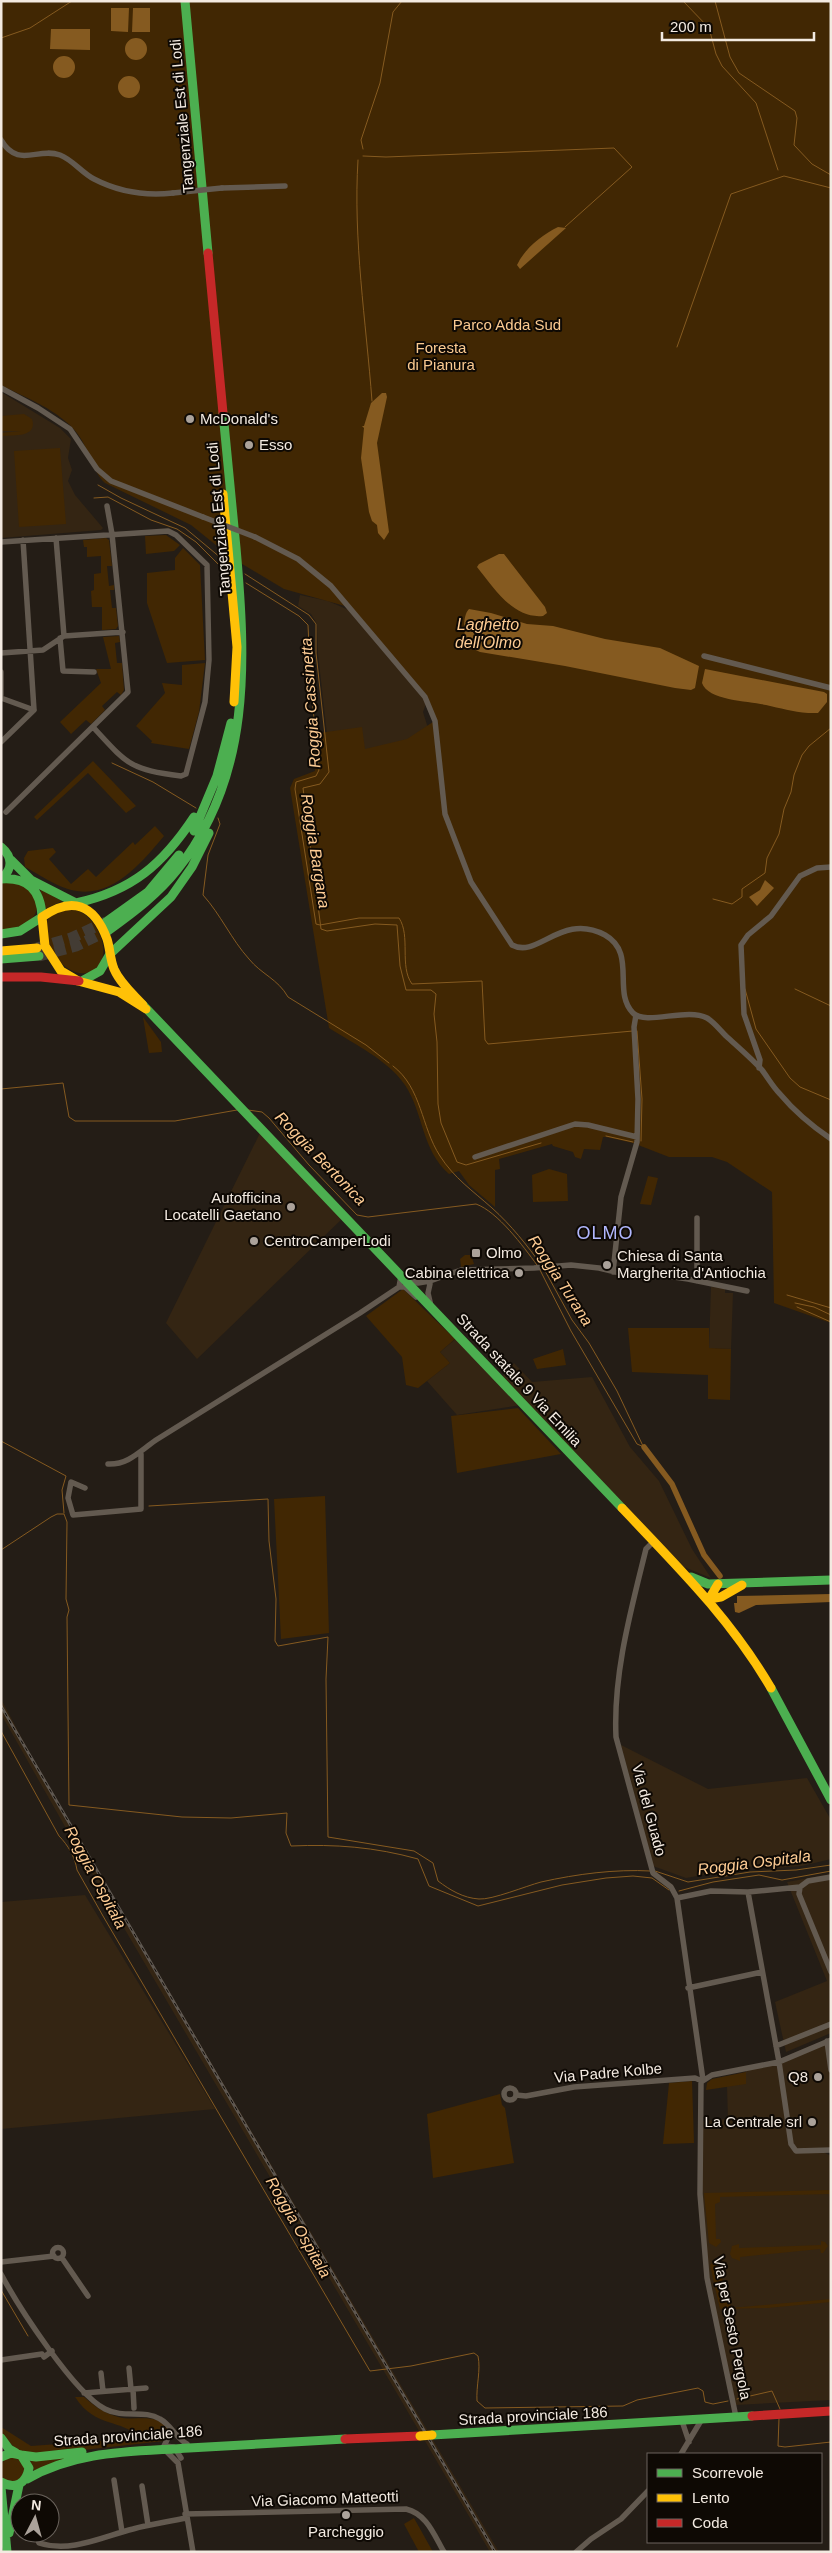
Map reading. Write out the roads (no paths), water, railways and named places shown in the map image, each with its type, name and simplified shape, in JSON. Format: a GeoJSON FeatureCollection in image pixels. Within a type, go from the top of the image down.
{"type":"FeatureCollection","features":[{"type":"Feature","properties":{"kind":"main road","name":"Tangenziale Est di Lodi"},"geometry":{"type":"LineString","coordinates":[[178,1],[191,104],[244,637],[242,701],[237,735],[227,771],[206,824],[175,874],[150,901],[107,926],[158,882],[175,861],[196,828],[217,776],[233,711],[237,647],[191,104],[185,1]]}},
{"type":"Feature","properties":{"kind":"main road"},"geometry":{"type":"LineString","coordinates":[[1,978],[41,977],[80,981],[100,971],[110,954],[170,899],[192,870],[228,782],[227,771]]}},
{"type":"Feature","properties":{"kind":"main road"},"geometry":{"type":"LineString","coordinates":[[1,934],[20,931],[60,906],[118,892],[150,870],[189,826],[217,776]]}},
{"type":"Feature","properties":{"kind":"main road"},"geometry":{"type":"LineString","coordinates":[[1,848],[18,871],[89,911],[99,923],[110,954]]}},
{"type":"Feature","properties":{"kind":"main road"},"geometry":{"type":"LineString","coordinates":[[1,879],[9,872],[11,860]]}},
{"type":"Feature","properties":{"kind":"main road"},"geometry":{"type":"LineString","coordinates":[[1,879],[18,879],[33,887],[41,900],[42,917],[40,932],[46,950],[62,970],[80,981]]}},
{"type":"Feature","properties":{"kind":"main road"},"geometry":{"type":"LineString","coordinates":[[1,951],[38,952],[1,959]]}},
{"type":"Feature","properties":{"kind":"main road","name":"Strada statale 9 Via Emilia"},"geometry":{"type":"LineString","coordinates":[[110,954],[119,978],[146,1009],[402,1280],[419,1293],[723,1615],[759,1668],[831,1800]]}},
{"type":"Feature","properties":{"kind":"main road","name":"Strada statale 9 Via Emilia"},"geometry":{"type":"LineString","coordinates":[[80,981],[110,988],[146,1009]]}},
{"type":"Feature","properties":{"kind":"main road"},"geometry":{"type":"LineString","coordinates":[[682,1571],[701,1583],[831,1580]]}},
{"type":"Feature","properties":{"kind":"main road"},"geometry":{"type":"LineString","coordinates":[[709,1599],[721,1597],[748,1583]]}},
{"type":"Feature","properties":{"kind":"main road"},"geometry":{"type":"LineString","coordinates":[[709,1599],[713,1589],[718,1584]]}},
{"type":"Feature","properties":{"kind":"main road"},"geometry":{"type":"LineString","coordinates":[[723,1615],[723,1600],[728,1592]]}},
{"type":"Feature","properties":{"kind":"main road","name":"Strada provinciale 186"},"geometry":{"type":"LineString","coordinates":[[2,2457],[19,2454],[36,2457],[164,2448],[182,2450],[237,2444],[420,2436],[831,2411]]}},
{"type":"Feature","properties":{"kind":"main road"},"geometry":{"type":"LineString","coordinates":[[1,2438],[10,2449],[19,2454],[29,2468],[27,2479]]}},
{"type":"Feature","properties":{"kind":"main road","name":"Strada provinciale 186"},"geometry":{"type":"LineString","coordinates":[[19,2485],[45,2468],[80,2457],[164,2448]]}},
{"type":"Feature","properties":{"kind":"main road"},"geometry":{"type":"LineString","coordinates":[[2,2485],[19,2485],[7,2550],[2,2485]]}},
{"type":"Feature","properties":{"kind":"street"},"geometry":{"type":"LineString","coordinates":[[1,140],[12,153],[19,155],[60,155],[94,179],[125,190],[155,195],[222,188],[285,186]]}},
{"type":"Feature","properties":{"kind":"street"},"geometry":{"type":"LineString","coordinates":[[1,388],[38,408],[70,429],[97,468],[111,481],[256,537],[292,555],[332,586],[425,697],[433,713],[445,814],[462,852],[471,882],[508,941],[516,948],[525,948],[572,928],[590,929],[606,936],[616,943],[621,954],[627,1002],[636,1015],[645,1017],[687,1014],[702,1016],[710,1020],[759,1068],[793,1108],[831,1139]]}},
{"type":"Feature","properties":{"kind":"street"},"geometry":{"type":"LineString","coordinates":[[6,812],[128,692],[112,534],[107,506]]}},
{"type":"Feature","properties":{"kind":"street"},"geometry":{"type":"LineString","coordinates":[[1,542],[112,534],[172,533],[207,565],[209,660],[205,702],[192,757],[184,776],[149,772],[128,764],[93,727]]}},
{"type":"Feature","properties":{"kind":"street"},"geometry":{"type":"LineString","coordinates":[[56,538],[62,637],[62,672],[94,672]]}},
{"type":"Feature","properties":{"kind":"street"},"geometry":{"type":"LineString","coordinates":[[1,742],[34,710],[32,651],[23,540]]}},
{"type":"Feature","properties":{"kind":"street"},"geometry":{"type":"LineString","coordinates":[[1,653],[43,650],[62,637],[122,632]]}},
{"type":"Feature","properties":{"kind":"street"},"geometry":{"type":"LineString","coordinates":[[704,656],[831,688]]}},
{"type":"Feature","properties":{"kind":"street"},"geometry":{"type":"LineString","coordinates":[[1,672],[1,696],[34,710]]}},
{"type":"Feature","properties":{"kind":"street"},"geometry":{"type":"LineString","coordinates":[[759,1068],[760,1060],[744,1014],[741,945],[748,934],[771,916],[800,876],[816,868],[831,867]]}},
{"type":"Feature","properties":{"kind":"street"},"geometry":{"type":"LineString","coordinates":[[613,1272],[621,1197],[634,1159],[637,1137],[638,1099],[634,1027],[636,1015]]}},
{"type":"Feature","properties":{"kind":"street"},"geometry":{"type":"LineString","coordinates":[[475,1156],[575,1124],[588,1125],[637,1137]]}},
{"type":"Feature","properties":{"kind":"street"},"geometry":{"type":"LineString","coordinates":[[697,1218],[697,1281]]}},
{"type":"Feature","properties":{"kind":"street"},"geometry":{"type":"LineString","coordinates":[[419,1293],[430,1282],[460,1270],[580,1265],[637,1277],[667,1276],[747,1291]]}},
{"type":"Feature","properties":{"kind":"street"},"geometry":{"type":"LineString","coordinates":[[108,1464],[121,1464],[139,1453],[156,1440],[360,1313],[402,1280],[430,1282]]}},
{"type":"Feature","properties":{"kind":"street"},"geometry":{"type":"LineString","coordinates":[[430,1282],[428,1296],[432,1308]]}},
{"type":"Feature","properties":{"kind":"street"},"geometry":{"type":"LineString","coordinates":[[85,1488],[70,1482],[68,1498],[73,1515],[141,1509],[141,1454],[139,1453]]}},
{"type":"Feature","properties":{"kind":"street","name":"Via del Guado"},"geometry":{"type":"LineString","coordinates":[[654,1541],[646,1549],[619,1672],[615,1715],[616,1737],[652,1871],[671,1887],[677,1898]]}},
{"type":"Feature","properties":{"kind":"street"},"geometry":{"type":"LineString","coordinates":[[831,1877],[808,1881],[800,1888],[748,1892],[711,1891],[677,1898],[702,2080],[712,2075],[779,2062],[829,2040],[831,2070]]}},
{"type":"Feature","properties":{"kind":"street"},"geometry":{"type":"LineString","coordinates":[[800,1888],[800,1894],[831,1972]]}},
{"type":"Feature","properties":{"kind":"street"},"geometry":{"type":"LineString","coordinates":[[748,1892],[793,2148],[801,2152],[831,2150]]}},
{"type":"Feature","properties":{"kind":"street"},"geometry":{"type":"LineString","coordinates":[[688,1988],[762,1972]]}},
{"type":"Feature","properties":{"kind":"street"},"geometry":{"type":"LineString","coordinates":[[776,2046],[831,2024]]}},
{"type":"Feature","properties":{"kind":"street","name":"Via Padre Kolbe"},"geometry":{"type":"LineString","coordinates":[[516,2095],[637,2081],[693,2078],[702,2080]]}},
{"type":"Feature","properties":{"kind":"street","name":"Via per Sesto Pergola"},"geometry":{"type":"LineString","coordinates":[[702,2080],[700,2194],[707,2278],[736,2417]]}},
{"type":"Feature","properties":{"kind":"street"},"geometry":{"type":"LineString","coordinates":[[818,2150],[831,2154]]}},
{"type":"Feature","properties":{"kind":"street"},"geometry":{"type":"LineString","coordinates":[[54,2256],[54,2250],[59,2248],[63,2251],[62,2258],[88,2296]]}},
{"type":"Feature","properties":{"kind":"street"},"geometry":{"type":"LineString","coordinates":[[1,2262],[54,2256],[62,2258]]}},
{"type":"Feature","properties":{"kind":"street"},"geometry":{"type":"LineString","coordinates":[[1,2274],[15,2300],[84,2393],[106,2410],[122,2415],[152,2415],[169,2426],[182,2450],[180,2469],[185,2516],[192,2551]]}},
{"type":"Feature","properties":{"kind":"street"},"geometry":{"type":"LineString","coordinates":[[1,2360],[42,2354],[44,2357],[52,2351]]}},
{"type":"Feature","properties":{"kind":"street"},"geometry":{"type":"LineString","coordinates":[[129,2368],[134,2408]]}},
{"type":"Feature","properties":{"kind":"street"},"geometry":{"type":"LineString","coordinates":[[101,2373],[103,2392]]}},
{"type":"Feature","properties":{"kind":"street"},"geometry":{"type":"LineString","coordinates":[[84,2393],[146,2388]]}},
{"type":"Feature","properties":{"kind":"street"},"geometry":{"type":"LineString","coordinates":[[682,2453],[702,2419]]}},
{"type":"Feature","properties":{"kind":"street"},"geometry":{"type":"LineString","coordinates":[[682,2421],[689,2442]]}},
{"type":"Feature","properties":{"kind":"street"},"geometry":{"type":"LineString","coordinates":[[169,2426],[170,2434],[164,2448],[174,2457],[180,2469]]}},
{"type":"Feature","properties":{"kind":"street"},"geometry":{"type":"LineString","coordinates":[[114,2480],[122,2532]]}},
{"type":"Feature","properties":{"kind":"street"},"geometry":{"type":"LineString","coordinates":[[142,2486],[148,2525]]}},
{"type":"Feature","properties":{"kind":"street"},"geometry":{"type":"LineString","coordinates":[[576,2552],[591,2539],[621,2519],[647,2492]]}},
{"type":"Feature","properties":{"kind":"street","name":"Via Giacomo Matteotti"},"geometry":{"type":"LineString","coordinates":[[60,2550],[185,2516],[406,2510],[418,2513],[426,2521],[444,2552]]}},
{"type":"Feature","properties":{"kind":"street"},"geometry":{"type":"LineString","coordinates":[[39,2543],[60,2550]]}},
{"type":"Feature","properties":{"kind":"water"},"geometry":{"type":"Polygon","coordinates":[[[111,8],[129,8],[128,32],[111,31],[111,8]]]}},
{"type":"Feature","properties":{"kind":"water"},"geometry":{"type":"Polygon","coordinates":[[[133,8],[150,8],[150,32],[132,32],[133,8]]]}},
{"type":"Feature","properties":{"kind":"water"},"geometry":{"type":"Polygon","coordinates":[[[51,29],[90,29],[90,50],[50,49],[51,29]]]}},
{"type":"Feature","properties":{"kind":"water"},"geometry":{"type":"Polygon","coordinates":[[[132,38],[140,38],[147,45],[147,53],[140,60],[132,60],[125,53],[125,45],[132,38]]]}},
{"type":"Feature","properties":{"kind":"water"},"geometry":{"type":"Polygon","coordinates":[[[60,56],[68,56],[75,63],[75,71],[68,78],[60,78],[53,71],[53,63],[60,56]]]}},
{"type":"Feature","properties":{"kind":"water"},"geometry":{"type":"Polygon","coordinates":[[[125,76],[133,76],[140,83],[140,91],[133,98],[125,98],[118,91],[118,83],[125,76]]]}},
{"type":"Feature","properties":{"kind":"water"},"geometry":{"type":"Polygon","coordinates":[[[558,227],[566,228],[520,269],[517,265],[529,248],[540,238],[558,227]]]}},
{"type":"Feature","properties":{"kind":"water"},"geometry":{"type":"Polygon","coordinates":[[[382,393],[386,393],[387,397],[377,443],[389,532],[384,540],[378,533],[377,525],[372,521],[369,512],[361,458],[364,428],[362,426],[364,426],[371,403],[382,393]]]}},
{"type":"Feature","properties":{"kind":"water","name":"Laghetto dell'Olmo"},"geometry":{"type":"Polygon","coordinates":[[[499,554],[504,554],[545,607],[547,613],[543,616],[532,616],[522,613],[497,593],[477,567],[479,564],[499,554]]]}},
{"type":"Feature","properties":{"kind":"water","name":"Laghetto dell'Olmo"},"geometry":{"type":"Polygon","coordinates":[[[469,609],[491,613],[527,624],[553,626],[605,639],[660,648],[699,666],[695,688],[691,690],[675,688],[565,666],[480,652],[470,646],[465,637],[464,622],[469,609]]]}},
{"type":"Feature","properties":{"kind":"water"},"geometry":{"type":"Polygon","coordinates":[[[705,669],[824,692],[827,694],[827,702],[818,713],[808,713],[721,697],[706,689],[702,683],[705,669]]]}},
{"type":"Feature","properties":{"kind":"water"},"geometry":{"type":"Polygon","coordinates":[[[765,880],[774,888],[757,906],[749,897],[760,890],[765,880]]]}},
{"type":"Feature","properties":{"kind":"water"},"geometry":{"type":"Polygon","coordinates":[[[831,1594],[831,1602],[756,1605],[739,1613],[735,1612],[734,1603],[737,1603],[737,1596],[831,1594]]]}},
{"type":"Feature","properties":{"kind":"waterway"},"geometry":{"type":"LineString","coordinates":[[1,38],[30,28],[72,1]]}},
{"type":"Feature","properties":{"kind":"waterway"},"geometry":{"type":"LineString","coordinates":[[363,149],[361,140],[380,83],[393,12],[402,1]]}},
{"type":"Feature","properties":{"kind":"waterway"},"geometry":{"type":"LineString","coordinates":[[683,1],[709,28],[716,54],[722,66],[756,103],[778,170]]}},
{"type":"Feature","properties":{"kind":"waterway"},"geometry":{"type":"LineString","coordinates":[[715,1],[730,57],[739,73],[795,111],[797,118],[794,145],[812,164],[831,175]]}},
{"type":"Feature","properties":{"kind":"waterway"},"geometry":{"type":"LineString","coordinates":[[363,156],[386,157],[614,148],[632,167],[565,227]]}},
{"type":"Feature","properties":{"kind":"waterway"},"geometry":{"type":"LineString","coordinates":[[358,160],[357,220],[372,401]]}},
{"type":"Feature","properties":{"kind":"waterway"},"geometry":{"type":"LineString","coordinates":[[677,347],[731,194],[784,176],[831,188]]}},
{"type":"Feature","properties":{"kind":"waterway","name":"Roggia Cassinetta"},"geometry":{"type":"LineString","coordinates":[[98,485],[185,528],[221,558]]}},
{"type":"Feature","properties":{"kind":"waterway","name":"Roggia Bargana"},"geometry":{"type":"LineString","coordinates":[[94,498],[108,497],[151,520],[177,529],[196,542],[221,567]]}},
{"type":"Feature","properties":{"kind":"waterway","name":"Roggia Cassinetta"},"geometry":{"type":"LineString","coordinates":[[245,574],[309,615],[316,624],[316,653],[329,772],[320,784],[303,788],[321,929],[327,931],[375,924],[397,925],[400,966],[406,990],[431,990],[436,994],[434,1014],[437,1042],[438,1104],[441,1123],[457,1162],[466,1165],[541,1143]]}},
{"type":"Feature","properties":{"kind":"waterway","name":"Roggia Bargana"},"geometry":{"type":"LineString","coordinates":[[246,583],[299,616],[308,625],[311,688],[319,770],[316,776],[296,782],[295,789],[316,924],[320,925],[359,918],[399,918],[404,933],[406,969],[412,984],[482,981],[485,1040],[488,1044],[633,1031]]}},
{"type":"Feature","properties":{"kind":"waterway"},"geometry":{"type":"LineString","coordinates":[[713,899],[732,904],[742,897],[742,889],[765,873],[767,858],[779,834],[784,809],[802,755],[809,746],[831,728]]}},
{"type":"Feature","properties":{"kind":"waterway","name":"Roggia Turana"},"geometry":{"type":"LineString","coordinates":[[112,763],[153,782],[196,808]]}},
{"type":"Feature","properties":{"kind":"waterway","name":"Roggia Turana"},"geometry":{"type":"LineString","coordinates":[[218,818],[220,824],[208,855],[203,895],[243,951],[288,997],[366,1045],[389,1063]]}},
{"type":"Feature","properties":{"kind":"waterway"},"geometry":{"type":"LineString","coordinates":[[745,989],[756,1029],[790,1078],[800,1087],[831,1100]]}},
{"type":"Feature","properties":{"kind":"waterway"},"geometry":{"type":"LineString","coordinates":[[795,989],[831,1006]]}},
{"type":"Feature","properties":{"kind":"waterway","name":"Roggia Bargana"},"geometry":{"type":"LineString","coordinates":[[637,1031],[642,1099],[641,1141]]}},
{"type":"Feature","properties":{"kind":"waterway","name":"Roggia Turana"},"geometry":{"type":"LineString","coordinates":[[393,1066],[403,1075],[416,1096],[434,1145],[445,1164],[464,1184],[506,1221],[542,1266]]}},
{"type":"Feature","properties":{"kind":"waterway","name":"Roggia Bertonica"},"geometry":{"type":"LineString","coordinates":[[1,1089],[63,1083],[69,1117],[75,1121],[175,1121],[237,1110]]}},
{"type":"Feature","properties":{"kind":"waterway","name":"Roggia Bertonica"},"geometry":{"type":"LineString","coordinates":[[248,1110],[262,1112],[269,1118],[309,1165],[357,1215],[368,1217],[476,1204],[493,1214],[517,1239],[537,1265]]}},
{"type":"Feature","properties":{"kind":"waterway","name":"Roggia Cassinetta"},"geometry":{"type":"LineString","coordinates":[[606,1136],[633,1142]]}},
{"type":"Feature","properties":{"kind":"waterway","name":"Roggia Turana"},"geometry":{"type":"LineString","coordinates":[[544,1269],[572,1320],[589,1343],[617,1391],[643,1446]]}},
{"type":"Feature","properties":{"kind":"waterway","name":"Roggia Bertonica"},"geometry":{"type":"LineString","coordinates":[[540,1270],[571,1331],[637,1444],[644,1447]]}},
{"type":"Feature","properties":{"kind":"waterway"},"geometry":{"type":"LineString","coordinates":[[787,1295],[831,1308]]}},
{"type":"Feature","properties":{"kind":"waterway"},"geometry":{"type":"LineString","coordinates":[[795,1303],[814,1307],[831,1315]]}},
{"type":"Feature","properties":{"kind":"waterway"},"geometry":{"type":"LineString","coordinates":[[797,1307],[831,1322]]}},
{"type":"Feature","properties":{"kind":"waterway"},"geometry":{"type":"LineString","coordinates":[[1,1441],[66,1476],[62,1490],[64,1513]]}},
{"type":"Feature","properties":{"kind":"waterway"},"geometry":{"type":"LineString","coordinates":[[644,1447],[672,1484],[704,1555],[720,1576]]}},
{"type":"Feature","properties":{"kind":"waterway","name":"Roggia Ospitala"},"geometry":{"type":"LineString","coordinates":[[149,1506],[268,1499],[269,1541],[276,1599],[275,1641],[278,1646],[328,1637],[326,1679],[328,1837],[414,1851],[433,1863],[438,1881],[457,1893],[479,1899],[485,1899],[541,1882],[568,1877],[610,1871],[651,1871]]}},
{"type":"Feature","properties":{"kind":"waterway"},"geometry":{"type":"LineString","coordinates":[[1,1550],[51,1517],[57,1514],[64,1514],[67,1522],[66,1599],[69,1610],[67,1617],[69,1805],[182,1817],[231,1818],[287,1813],[286,1833],[291,1846],[355,1847],[418,1859],[429,1886],[478,1906],[562,1885],[606,1878],[633,1876],[652,1878],[669,1890]]}},
{"type":"Feature","properties":{"kind":"waterway","name":"Roggia Ospitala"},"geometry":{"type":"LineString","coordinates":[[1,1731],[59,1836],[71,1851],[77,1870],[103,1916],[370,2371],[411,2366],[474,2353],[478,2356],[479,2361],[477,2401],[485,2408],[623,2406],[637,2400],[698,2388],[703,2391],[705,2402],[713,2404],[728,2401]]}},
{"type":"Feature","properties":{"kind":"waterway","name":"Roggia Ospitala"},"geometry":{"type":"LineString","coordinates":[[655,1871],[688,1882],[750,1872],[796,1870],[831,1865]]}},
{"type":"Feature","properties":{"kind":"waterway","name":"Roggia Ospitala"},"geometry":{"type":"LineString","coordinates":[[679,1891],[713,1882],[759,1875],[782,1880],[831,1871]]}},
{"type":"Feature","properties":{"kind":"waterway"},"geometry":{"type":"LineString","coordinates":[[1,2290],[28,2336]]}},
{"type":"Feature","properties":{"kind":"waterway","name":"Roggia Ospitala"},"geometry":{"type":"LineString","coordinates":[[737,2399],[772,2391],[780,2409]]}},
{"type":"Feature","properties":{"kind":"waterway","name":"Roggia Ospitala"},"geometry":{"type":"LineString","coordinates":[[779,2419],[778,2446],[785,2447],[831,2442]]}},
{"type":"Feature","properties":{"kind":"tunnel"},"geometry":{"type":"LineString","coordinates":[[37,948],[71,938],[106,922]]}},
{"type":"Feature","properties":{"kind":"tunnel"},"geometry":{"type":"LineString","coordinates":[[39,956],[76,946],[109,930]]}},
{"type":"Feature","properties":{"kind":"railway"},"geometry":{"type":"LineString","coordinates":[[1,1706],[495,2552]]}},
{"type":"Feature","properties":{"kind":"place","name":"McDonald's"},"geometry":{"type":"Point","coordinates":[190,419]}},
{"type":"Feature","properties":{"kind":"place","name":"Esso"},"geometry":{"type":"Point","coordinates":[249,445]}},
{"type":"Feature","properties":{"kind":"place","name":"Autofficina Locatelli Gaetano"},"geometry":{"type":"Point","coordinates":[291,1207]}},
{"type":"Feature","properties":{"kind":"place","name":"CentroCamperLodi"},"geometry":{"type":"Point","coordinates":[254,1241]}},
{"type":"Feature","properties":{"kind":"place","name":"Olmo"},"geometry":{"type":"Point","coordinates":[476,1253]}},
{"type":"Feature","properties":{"kind":"place","name":"Chiesa di Santa Margherita d'Antiochia"},"geometry":{"type":"Point","coordinates":[607,1265]}},
{"type":"Feature","properties":{"kind":"place","name":"Cabina elettrica"},"geometry":{"type":"Point","coordinates":[519,1273]}},
{"type":"Feature","properties":{"kind":"place","name":"Q8"},"geometry":{"type":"Point","coordinates":[818,2077]}},
{"type":"Feature","properties":{"kind":"place","name":"La Centrale srl"},"geometry":{"type":"Point","coordinates":[812,2122]}},
{"type":"Feature","properties":{"kind":"place","name":"Parcheggio"},"geometry":{"type":"Point","coordinates":[346,2515]}},
{"type":"Feature","properties":{"kind":"district","name":"OLMO"},"geometry":{"type":"Point","coordinates":[605,1233]}},
{"type":"Feature","properties":{"kind":"park label","name":"Parco Adda Sud"},"geometry":{"type":"Point","coordinates":[507,325]}},
{"type":"Feature","properties":{"kind":"park label","name":"Foresta di Pianura"},"geometry":{"type":"Point","coordinates":[441,356]}}]}
